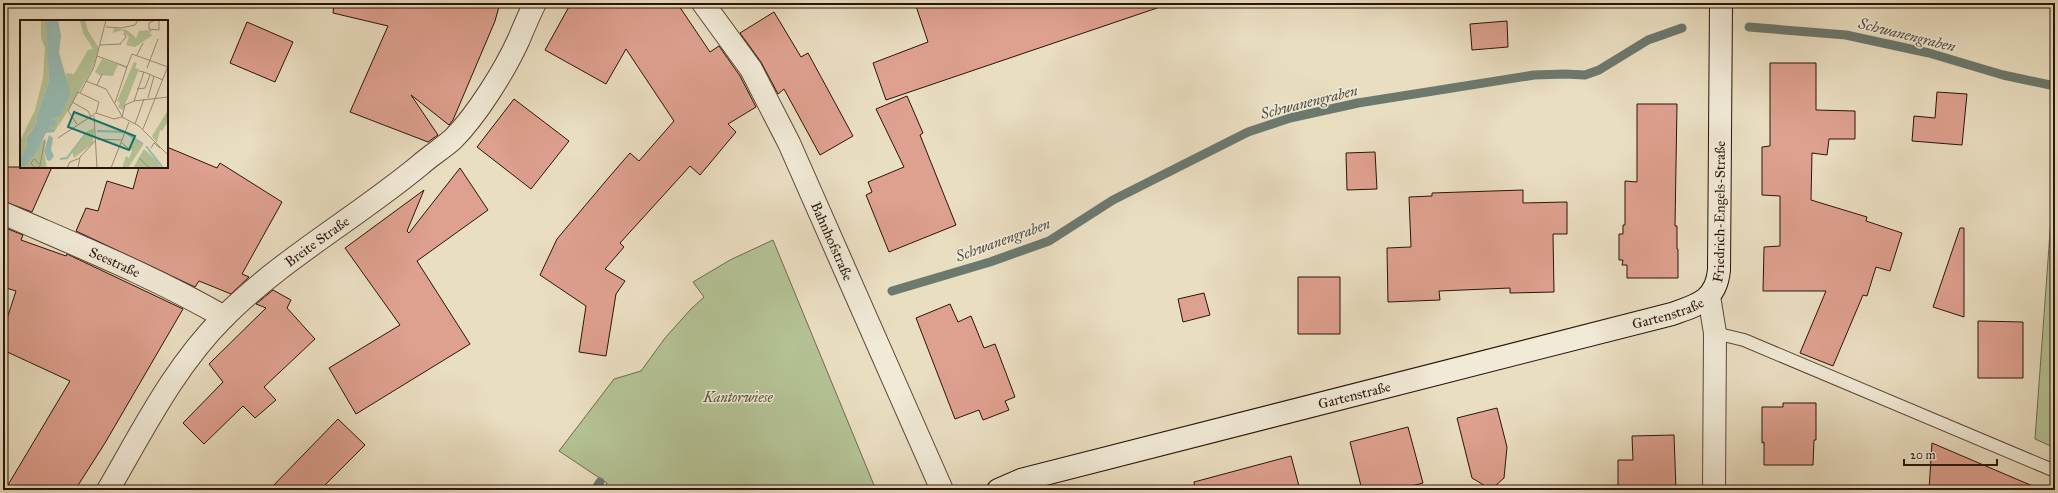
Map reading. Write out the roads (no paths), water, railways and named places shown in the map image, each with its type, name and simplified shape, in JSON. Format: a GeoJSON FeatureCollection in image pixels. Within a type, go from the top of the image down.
{"type":"FeatureCollection","features":[{"type":"Feature","properties":{"kind":"street","name":"Breite Straße"},"geometry":{"type":"LineString","coordinates":[[108,490],[178,370],[224,317],[281,269],[395,185],[453,139],[478,108],[497,77],[518,41],[535,3]]}},
{"type":"Feature","properties":{"kind":"street","name":"Bahnhofstraße"},"geometry":{"type":"LineString","coordinates":[[703,3],[751,69],[789,142],[942,490]]}},
{"type":"Feature","properties":{"kind":"street","name":"Friedrich-Engels-Straße"},"geometry":{"type":"LineString","coordinates":[[1714,490],[1715,333],[1709,296],[1716,286],[1719,270],[1721,3]]}},
{"type":"Feature","properties":{"kind":"street","name":"Seestraße"},"geometry":{"type":"LineString","coordinates":[[3,212],[125,266],[190,298],[224,317]]}},
{"type":"Feature","properties":{"kind":"street","name":"Gartenstraße"},"geometry":{"type":"LineString","coordinates":[[998,490],[1021,480],[1672,314],[1700,303],[1709,296]]}},
{"type":"Feature","properties":{"kind":"lane"},"geometry":{"type":"LineString","coordinates":[[1715,333],[1744,340],[2055,471]]}},
{"type":"Feature","properties":{"kind":"waterway","name":"Schwanengraben"},"geometry":{"type":"LineString","coordinates":[[1749,27],[1846,35],[1929,53],[2003,75],[2055,86]]}},
{"type":"Feature","properties":{"kind":"waterway","name":"Schwanengraben"},"geometry":{"type":"LineString","coordinates":[[892,291],[990,262],[1049,241],[1113,200],[1248,132],[1290,118],[1358,103],[1534,75],[1585,75],[1599,70],[1648,40],[1682,28]]}},
{"type":"Feature","properties":{"kind":"waterway","name":"Schwanengraben"},"geometry":{"type":"LineString","coordinates":[[595,490],[600,482]]}},
{"type":"Feature","properties":{"kind":"park label","name":"Kantorwiese"},"geometry":{"type":"Point","coordinates":[738,397]}}]}
